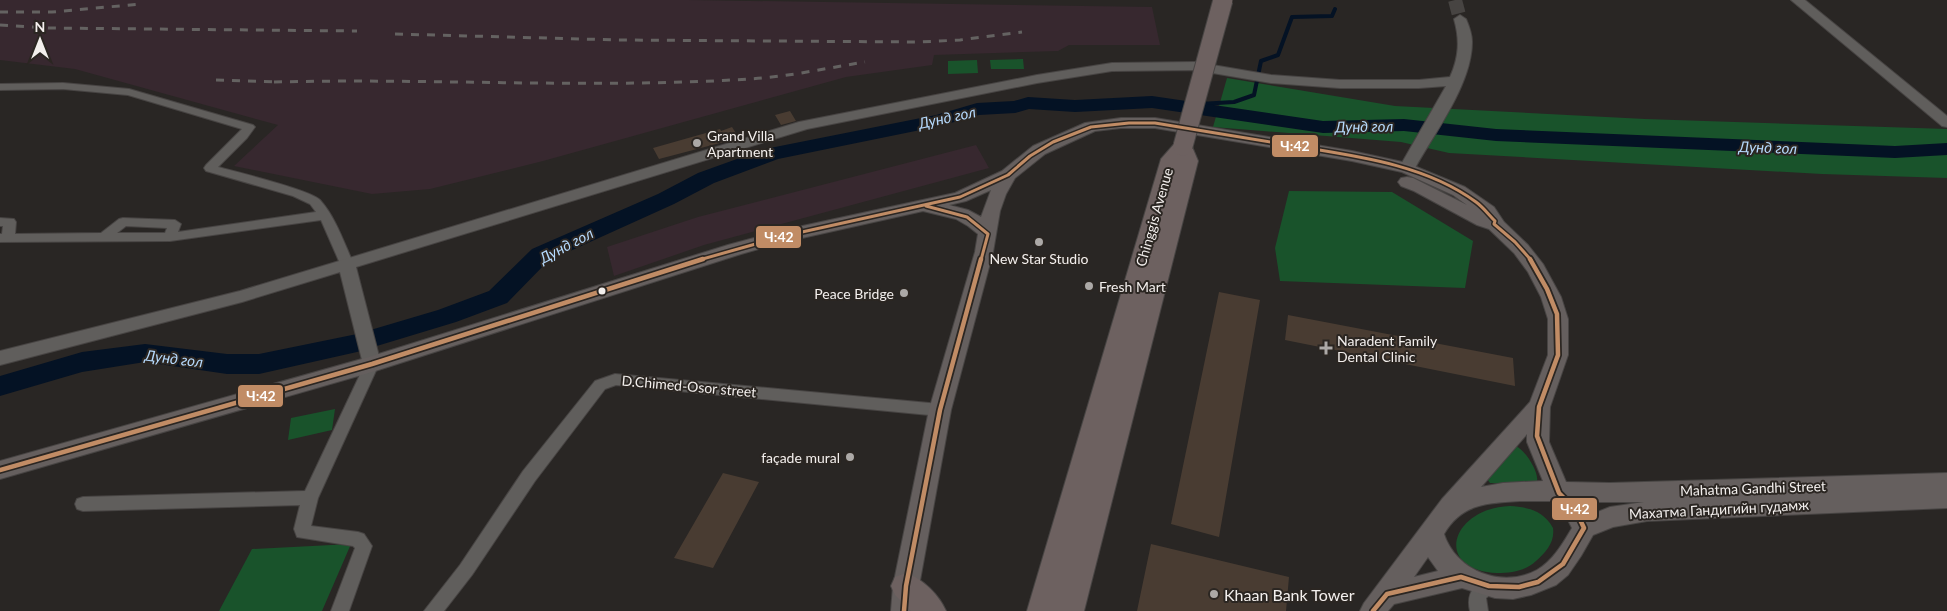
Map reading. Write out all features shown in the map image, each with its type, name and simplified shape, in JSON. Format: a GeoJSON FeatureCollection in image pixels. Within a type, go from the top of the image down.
{"type":"FeatureCollection","features":[{"type":"Feature","properties":{"kind":"highway"},"geometry":{"type":"LineString","coordinates":[[1183,146],[1224,0]]}},
{"type":"Feature","properties":{"kind":"highway","name":"Chinggis Avenue"},"geometry":{"type":"LineString","coordinates":[[1042,611],[1172,159],[1183,146]]}},
{"type":"Feature","properties":{"kind":"highway","name":"Chinggis Avenue"},"geometry":{"type":"LineString","coordinates":[[1069,611],[1188,161],[1183,146]]}},
{"type":"Feature","properties":{"kind":"highway"},"geometry":{"type":"LineString","coordinates":[[905,598],[931,611]]}},
{"type":"Feature","properties":{"kind":"main road"},"geometry":{"type":"LineString","coordinates":[[0,470],[372,364],[735,249],[832,225],[926,206],[960,197],[1008,175],[1039,150],[1091,127],[1101,125],[1155,123],[1352,156],[1406,168],[1444,183],[1478,203],[1494,217],[1496,221],[1494,224]]}},
{"type":"Feature","properties":{"kind":"main road"},"geometry":{"type":"LineString","coordinates":[[1070,136],[1140,134],[1159,136],[1379,173],[1420,186],[1483,221],[1494,224],[1515,242],[1532,262],[1544,282],[1557,314],[1558,356],[1546,392],[1539,407],[1494,455],[1449,508],[1380,602]]}},
{"type":"Feature","properties":{"kind":"main road"},"geometry":{"type":"LineString","coordinates":[[905,598],[940,410],[988,234],[991,211],[1008,175]]}},
{"type":"Feature","properties":{"kind":"main road"},"geometry":{"type":"LineString","coordinates":[[926,206],[964,214],[977,222],[988,234]]}},
{"type":"Feature","properties":{"kind":"main road"},"geometry":{"type":"LineString","coordinates":[[1432,533],[1441,558],[1461,576],[1475,583],[1489,586],[1519,587],[1546,577],[1563,564],[1584,528],[1575,509],[1559,493],[1538,442],[1539,407]]}},
{"type":"Feature","properties":{"kind":"main road","name":"Mahatma Gandhi Street"},"geometry":{"type":"LineString","coordinates":[[1559,493],[1947,482]]}},
{"type":"Feature","properties":{"kind":"main road"},"geometry":{"type":"LineString","coordinates":[[1449,508],[1478,496],[1497,493],[1542,490],[1559,493]]}},
{"type":"Feature","properties":{"kind":"main road","name":"Махатма Гандигийн гудамж"},"geometry":{"type":"LineString","coordinates":[[1584,528],[1610,517],[1647,511],[1947,498]]}},
{"type":"Feature","properties":{"kind":"main road"},"geometry":{"type":"LineString","coordinates":[[1380,602],[1461,576]]}},
{"type":"Feature","properties":{"kind":"street"},"geometry":{"type":"LineString","coordinates":[[1797,0],[1947,123]]}},
{"type":"Feature","properties":{"kind":"street"},"geometry":{"type":"LineString","coordinates":[[1406,168],[1444,102],[1462,64],[1466,41],[1460,19]]}},
{"type":"Feature","properties":{"kind":"street"},"geometry":{"type":"LineString","coordinates":[[0,358],[236,298],[804,125],[1037,79],[1112,67],[1194,66],[1271,79],[1340,84],[1419,84],[1454,81]]}},
{"type":"Feature","properties":{"kind":"street"},"geometry":{"type":"LineString","coordinates":[[0,86],[103,88],[128,92],[240,123],[248,127],[243,136],[210,168],[314,200],[325,215],[346,260],[372,364],[310,498],[302,529],[303,532],[358,540],[364,546],[340,611]]}},
{"type":"Feature","properties":{"kind":"street"},"geometry":{"type":"LineString","coordinates":[[0,222],[10,222],[4,238],[170,237],[325,215]]}},
{"type":"Feature","properties":{"kind":"street","name":"D.Chimed-Osor street"},"geometry":{"type":"LineString","coordinates":[[433,611],[466,570],[529,476],[600,385],[616,379],[940,410]]}},
{"type":"Feature","properties":{"kind":"street"},"geometry":{"type":"LineString","coordinates":[[83,504],[310,498]]}},
{"type":"Feature","properties":{"kind":"street"},"geometry":{"type":"LineString","coordinates":[[1479,611],[1476,600],[1477,596],[1481,590],[1489,586]]}},
{"type":"Feature","properties":{"kind":"shaded area"},"geometry":{"type":"Polygon","coordinates":[[[0,0],[689,0],[1152,7],[1160,45],[1069,45],[1058,51],[934,55],[932,65],[846,77],[543,161],[430,189],[372,194],[234,166],[278,125],[75,69],[0,60],[0,0]]]}},
{"type":"Feature","properties":{"kind":"shaded area"},"geometry":{"type":"Polygon","coordinates":[[[976,145],[989,168],[704,245],[614,276],[607,247],[698,217],[976,145]]]}},
{"type":"Feature","properties":{"kind":"green space"},"geometry":{"type":"Polygon","coordinates":[[[1023,59],[1024,69],[991,69],[990,60],[1023,59]]]}},
{"type":"Feature","properties":{"kind":"green space"},"geometry":{"type":"Polygon","coordinates":[[[977,60],[978,73],[948,74],[948,61],[977,60]]]}},
{"type":"Feature","properties":{"kind":"green space"},"geometry":{"type":"Polygon","coordinates":[[[1227,78],[1395,106],[1645,119],[1947,129],[1947,178],[1822,174],[1449,153],[1401,142],[1213,127],[1227,78]]]}},
{"type":"Feature","properties":{"kind":"green space"},"geometry":{"type":"Polygon","coordinates":[[[1289,191],[1392,192],[1473,241],[1465,288],[1280,281],[1275,248],[1289,191]]]}},
{"type":"Feature","properties":{"kind":"green space"},"geometry":{"type":"Polygon","coordinates":[[[335,409],[332,430],[288,440],[291,418],[335,409]]]}},
{"type":"Feature","properties":{"kind":"green space"},"geometry":{"type":"Polygon","coordinates":[[[1516,446],[1520,448],[1531,462],[1536,472],[1537,481],[1530,484],[1490,483],[1487,479],[1516,446]]]}},
{"type":"Feature","properties":{"kind":"green space"},"geometry":{"type":"Polygon","coordinates":[[[1510,506],[1523,507],[1535,511],[1545,518],[1553,528],[1553,538],[1540,558],[1523,569],[1497,573],[1476,569],[1463,562],[1457,551],[1457,539],[1463,527],[1474,517],[1490,509],[1510,506]]]}},
{"type":"Feature","properties":{"kind":"green space"},"geometry":{"type":"Polygon","coordinates":[[[351,544],[322,611],[219,611],[252,549],[351,544]]]}},
{"type":"Feature","properties":{"kind":"building"},"geometry":{"type":"Polygon","coordinates":[[[790,111],[796,121],[781,125],[775,115],[790,111]]]}},
{"type":"Feature","properties":{"kind":"building","name":"Grand Villa Apartment"},"geometry":{"type":"Polygon","coordinates":[[[732,127],[739,138],[659,159],[653,148],[720,129],[721,131],[732,127]]]}},
{"type":"Feature","properties":{"kind":"building"},"geometry":{"type":"Polygon","coordinates":[[[1219,292],[1260,300],[1219,537],[1171,524],[1219,292]]]}},
{"type":"Feature","properties":{"kind":"building"},"geometry":{"type":"Polygon","coordinates":[[[1288,315],[1513,358],[1515,386],[1285,340],[1288,315]]]}},
{"type":"Feature","properties":{"kind":"building"},"geometry":{"type":"Polygon","coordinates":[[[723,473],[759,482],[713,568],[674,558],[723,473]]]}},
{"type":"Feature","properties":{"kind":"building","name":"Khaan Bank Tower"},"geometry":{"type":"Polygon","coordinates":[[[1151,544],[1289,577],[1286,611],[1137,611],[1151,544]]]}},
{"type":"Feature","properties":{"kind":"waterway"},"geometry":{"type":"LineString","coordinates":[[1200,104],[1234,102],[1254,95],[1261,61],[1278,55],[1292,17],[1332,16],[1335,9]]}},
{"type":"Feature","properties":{"kind":"waterway","name":"Дунд гол"},"geometry":{"type":"LineString","coordinates":[[0,386],[82,362],[145,353],[227,364],[259,364],[357,343],[447,316],[498,297],[540,255],[666,199],[706,178],[773,154],[940,120],[977,109],[1015,107],[1028,103],[1075,106],[1152,102],[1323,127],[1404,125],[1496,135],[1895,152],[1947,149]]}},
{"type":"Feature","properties":{"kind":"waterway","name":"Дунд гол"},"geometry":{"type":"LineString","coordinates":[[1170,105],[1190,104]]}},
{"type":"Feature","properties":{"kind":"tunnel"},"geometry":{"type":"LineString","coordinates":[[1455,0],[1460,19]]}},
{"type":"Feature","properties":{"kind":"railway"},"geometry":{"type":"LineString","coordinates":[[0,12],[52,12],[141,4]]}},
{"type":"Feature","properties":{"kind":"railway"},"geometry":{"type":"LineString","coordinates":[[0,25],[49,28],[357,31]]}},
{"type":"Feature","properties":{"kind":"railway"},"geometry":{"type":"LineString","coordinates":[[395,34],[619,40],[918,42],[960,40],[1022,32]]}},
{"type":"Feature","properties":{"kind":"railway"},"geometry":{"type":"LineString","coordinates":[[278,82],[690,82],[778,76],[865,62]]}},
{"type":"Feature","properties":{"kind":"railway"},"geometry":{"type":"LineString","coordinates":[[216,80],[278,82]]}},
{"type":"Feature","properties":{"kind":"transit line","name":"Ч:42"},"geometry":{"type":"LineString","coordinates":[[0,470],[372,364],[735,249],[784,236],[960,197],[1008,175],[1030,156],[1053,142],[1091,127],[1129,123],[1155,123],[1366,159],[1397,166],[1427,176],[1455,188],[1478,203],[1495,221],[1494,224],[1515,242],[1532,262],[1547,289],[1557,314],[1558,355],[1539,407],[1537,436],[1559,493],[1575,509],[1584,528],[1563,564],[1538,582],[1519,587],[1489,586],[1461,577],[1387,594],[1373,611]]}},
{"type":"Feature","properties":{"kind":"transit line","name":"Ч:42"},"geometry":{"type":"LineString","coordinates":[[904,611],[906,586],[940,410],[988,234],[967,217],[926,206]]}},
{"type":"Feature","properties":{"kind":"place","name":"Grand Villa Apartment"},"geometry":{"type":"Point","coordinates":[697,143]}},
{"type":"Feature","properties":{"kind":"place","name":"New Star Studio"},"geometry":{"type":"Point","coordinates":[1039,242]}},
{"type":"Feature","properties":{"kind":"place","name":"Fresh Mart"},"geometry":{"type":"Point","coordinates":[1089,286]}},
{"type":"Feature","properties":{"kind":"place","name":"Peace Bridge"},"geometry":{"type":"Point","coordinates":[904,293]}},
{"type":"Feature","properties":{"kind":"place","name":"Naradent Family Dental Clinic"},"geometry":{"type":"Point","coordinates":[1326,348]}},
{"type":"Feature","properties":{"kind":"place","name":"façade mural"},"geometry":{"type":"Point","coordinates":[850,457]}},
{"type":"Feature","properties":{"kind":"place","name":"Khaan Bank Tower"},"geometry":{"type":"Point","coordinates":[1214,594]}}]}
